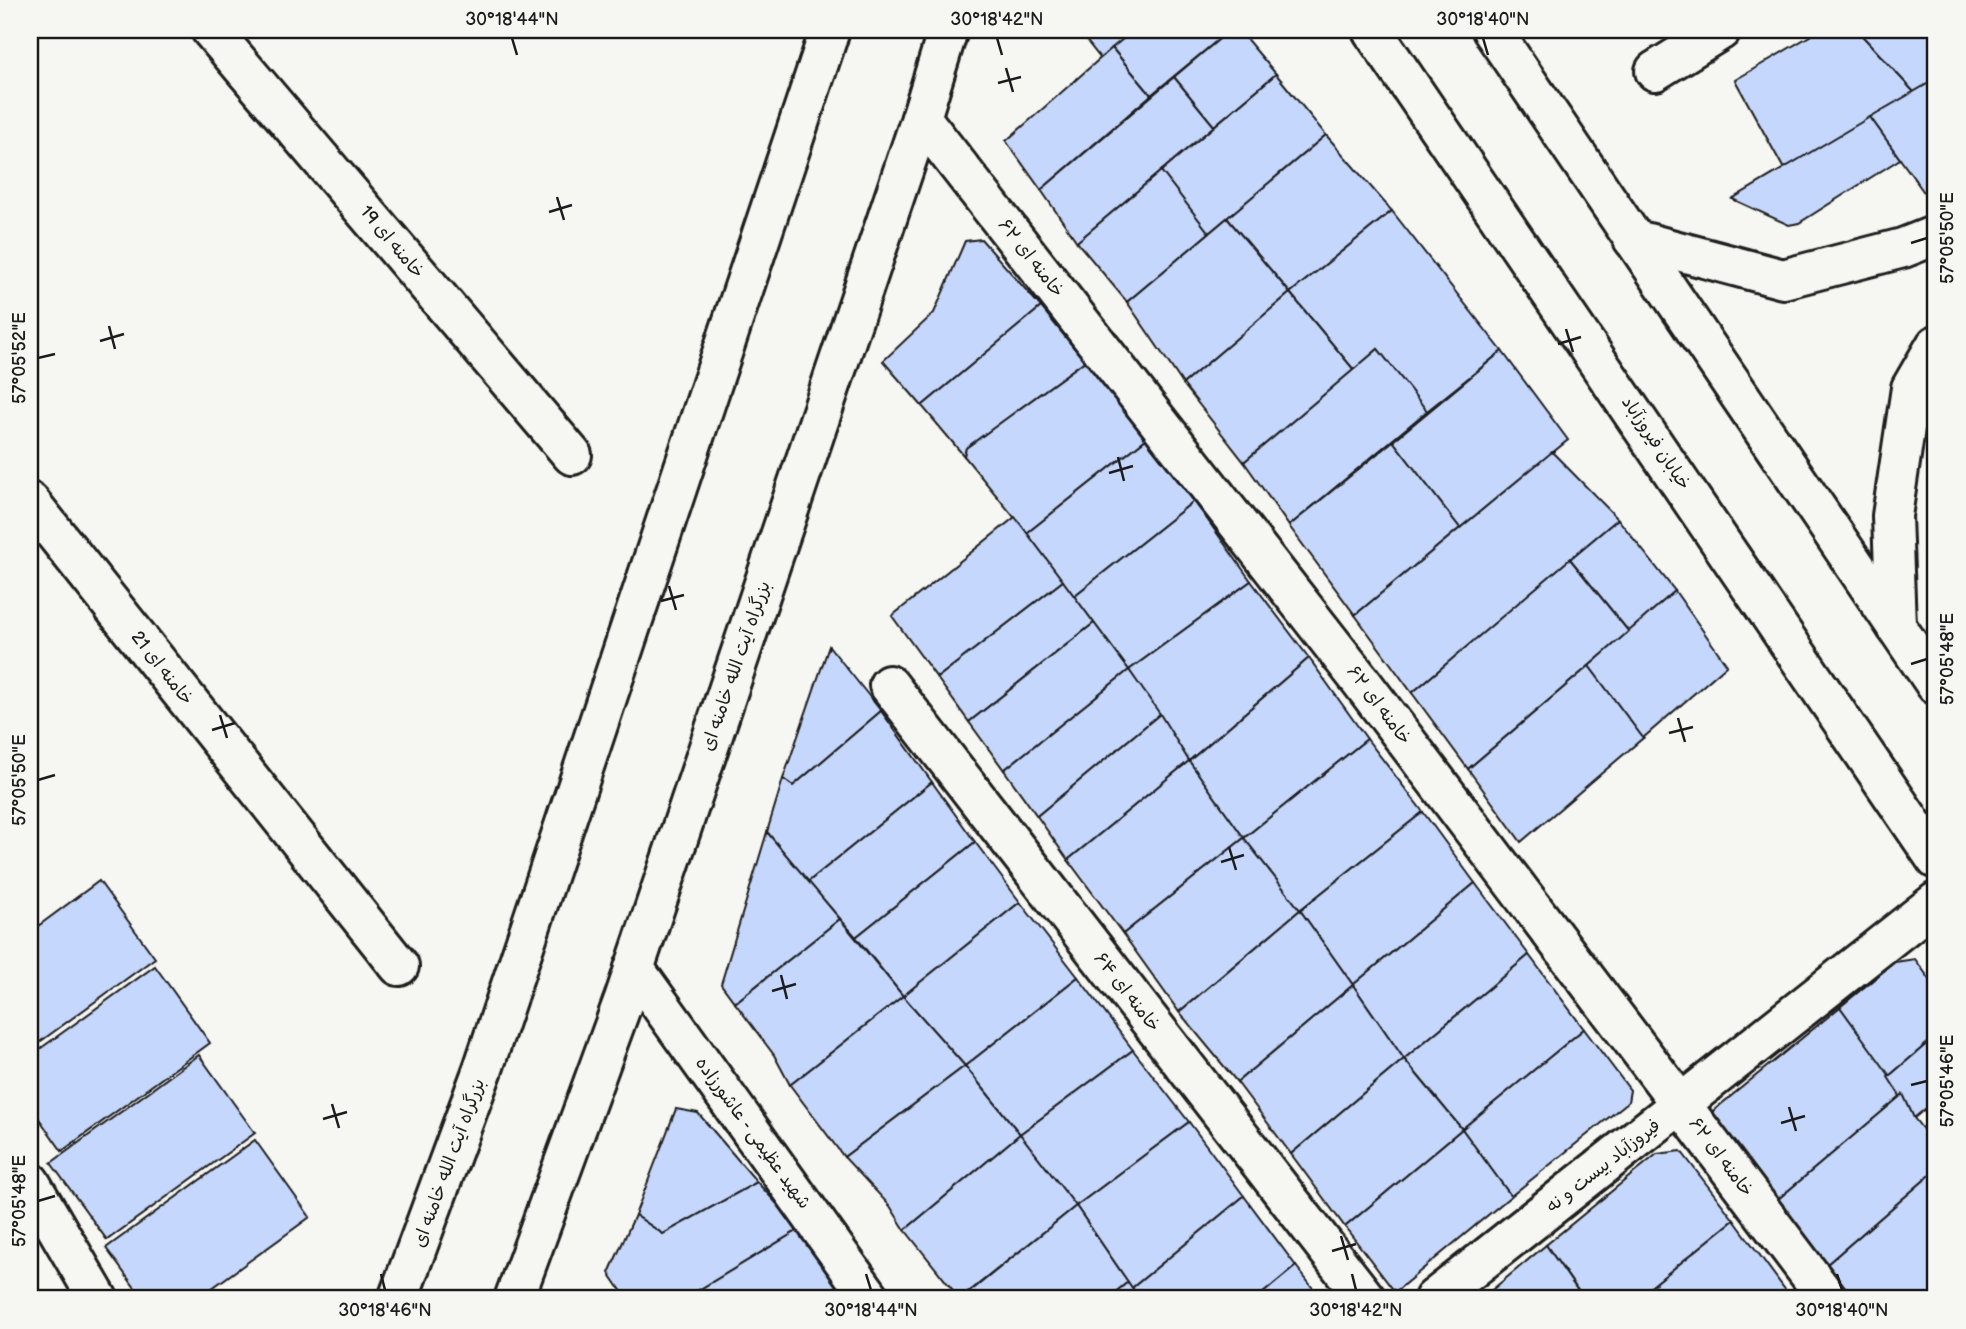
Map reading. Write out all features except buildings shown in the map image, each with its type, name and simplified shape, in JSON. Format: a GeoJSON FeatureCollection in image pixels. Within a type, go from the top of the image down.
{"type":"FeatureCollection","features":[{"type":"Feature","properties":{"kind":"main road","name":"خامنه ای 19"},"geometry":{"type":"LineString","coordinates":[[211,30],[572,455]]}},
{"type":"Feature","properties":{"kind":"main road","name":"بزرگراه آیت الله خامنه ای"},"geometry":{"type":"LineString","coordinates":[[398,1299],[483,1069],[830,30]]}},
{"type":"Feature","properties":{"kind":"main road","name":"بزرگراه آیت الله خامنه ای"},"geometry":{"type":"LineString","coordinates":[[514,1299],[634,968],[921,118],[948,30]]}},
{"type":"Feature","properties":{"kind":"main road","name":"خیابان فیروزآباد"},"geometry":{"type":"LineString","coordinates":[[1372,30],[1936,859]]}},
{"type":"Feature","properties":{"kind":"main road"},"geometry":{"type":"LineString","coordinates":[[1492,30],[1936,685]]}},
{"type":"Feature","properties":{"kind":"main road"},"geometry":{"type":"LineString","coordinates":[[1655,71],[1721,30]]}},
{"type":"Feature","properties":{"kind":"main road","name":"خامنه ای ۶۲"},"geometry":{"type":"LineString","coordinates":[[921,118],[1360,680],[1828,1299]]}},
{"type":"Feature","properties":{"kind":"main road"},"geometry":{"type":"LineString","coordinates":[[1633,239],[1783,279],[1903,248],[1936,234]]}},
{"type":"Feature","properties":{"kind":"main road"},"geometry":{"type":"LineString","coordinates":[[1896,626],[1892,516],[1911,388],[1936,345]]}},
{"type":"Feature","properties":{"kind":"main road","name":"خامنه ای 21"},"geometry":{"type":"LineString","coordinates":[[30,502],[399,966]]}},
{"type":"Feature","properties":{"kind":"main road","name":"خامنه ای ۶۴"},"geometry":{"type":"LineString","coordinates":[[889,685],[1366,1299]]}},
{"type":"Feature","properties":{"kind":"main road","name":"فیروزآباد بیست و نه"},"geometry":{"type":"LineString","coordinates":[[1434,1299],[1936,902]]}},
{"type":"Feature","properties":{"kind":"main road","name":"شهید عظیمی - عاشورزاده"},"geometry":{"type":"LineString","coordinates":[[634,968],[871,1299]]}},
{"type":"Feature","properties":{"kind":"main road"},"geometry":{"type":"LineString","coordinates":[[30,1182],[98,1299]]}}]}
